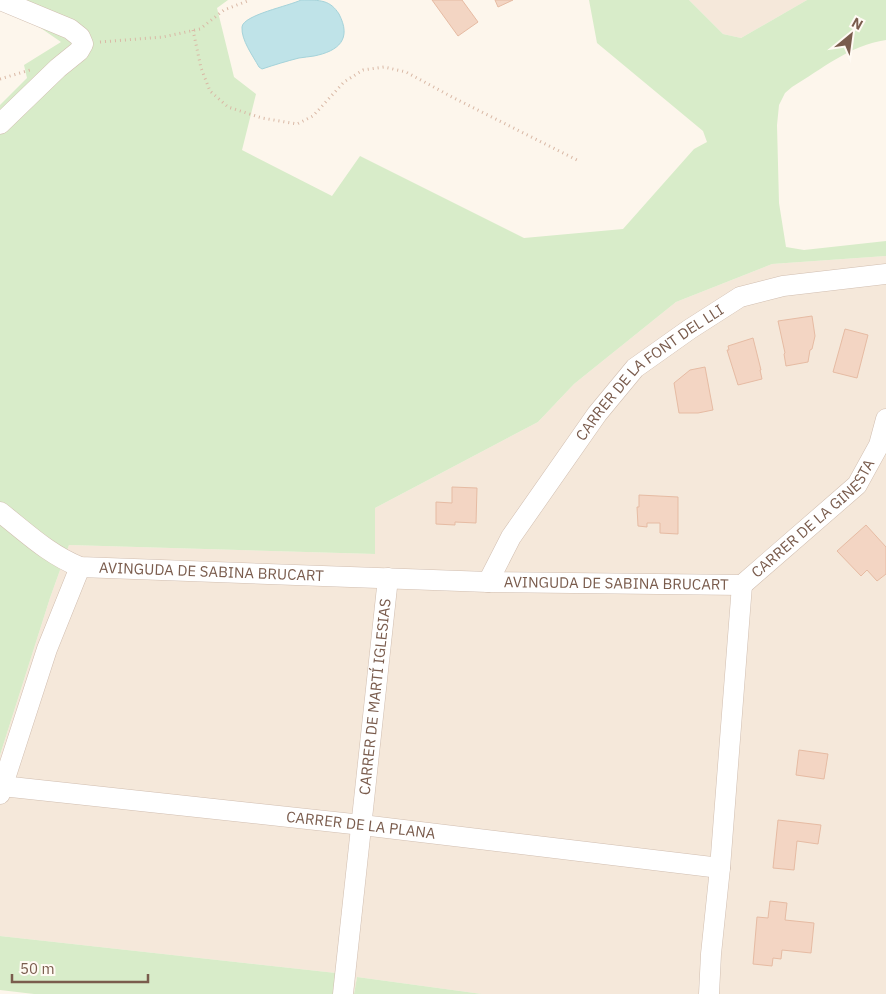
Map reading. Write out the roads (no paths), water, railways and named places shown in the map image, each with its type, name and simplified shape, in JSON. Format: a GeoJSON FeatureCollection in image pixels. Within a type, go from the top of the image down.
{"type":"FeatureCollection","features":[{"type":"Feature","properties":{"kind":"street"},"geometry":{"type":"LineString","coordinates":[[0,0],[70,29],[80,37],[83,44],[79,51],[58,68],[0,124]]}},
{"type":"Feature","properties":{"kind":"street","name":"CARRER DE LA FONT DEL LLI"},"geometry":{"type":"LineString","coordinates":[[488,582],[517,529],[597,414],[635,368],[740,297],[783,286],[886,274]]}},
{"type":"Feature","properties":{"kind":"street","name":"CARRER DE LA GINESTA"},"geometry":{"type":"LineString","coordinates":[[742,585],[856,485],[879,445],[886,419]]}},
{"type":"Feature","properties":{"kind":"street"},"geometry":{"type":"LineString","coordinates":[[0,512],[44,548],[61,559],[80,567],[47,649],[1,790]]}},
{"type":"Feature","properties":{"kind":"street","name":"AVINGUDA DE SABINA BRUCART"},"geometry":{"type":"LineString","coordinates":[[80,567],[488,582],[742,585],[709,994]]}},
{"type":"Feature","properties":{"kind":"street","name":"CARRER DE MARTÍ IGLESIAS"},"geometry":{"type":"LineString","coordinates":[[343,994],[388,578]]}},
{"type":"Feature","properties":{"kind":"street","name":"CARRER DE LA PLANA"},"geometry":{"type":"LineString","coordinates":[[1,790],[362,826],[720,868]]}},
{"type":"Feature","properties":{"kind":"water"},"geometry":{"type":"Polygon","coordinates":[[[301,0],[328,3],[336,9],[343,23],[344,30],[341,42],[323,54],[299,58],[262,69],[245,42],[242,32],[244,23],[258,15],[301,0]]]}}]}
